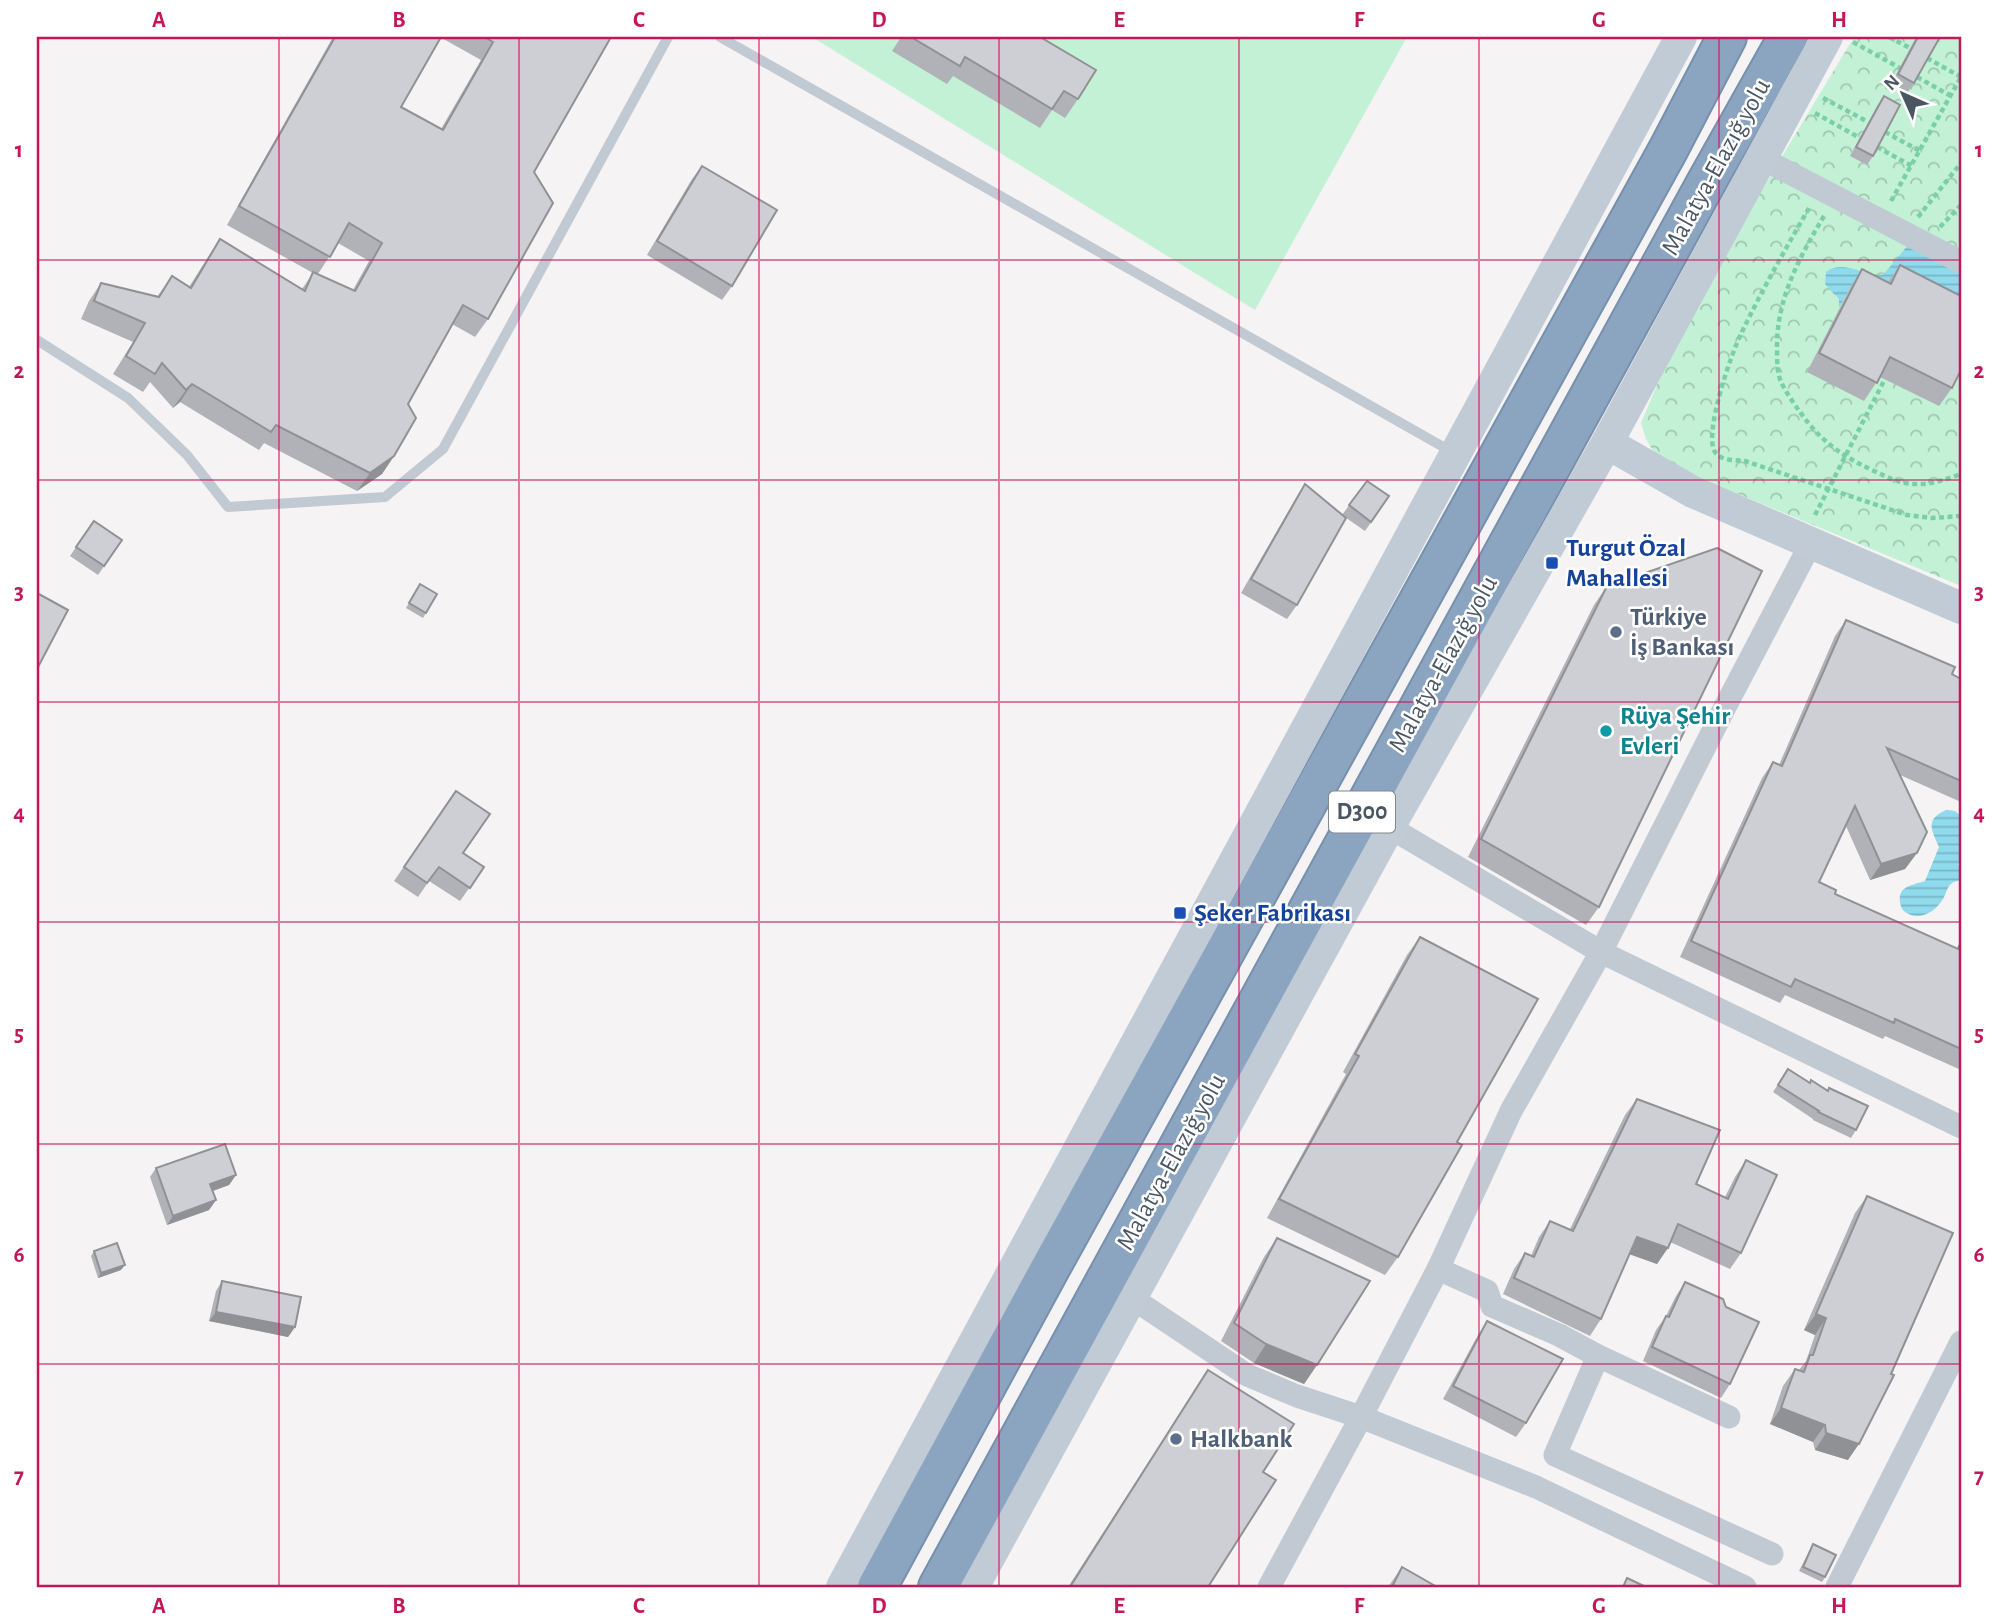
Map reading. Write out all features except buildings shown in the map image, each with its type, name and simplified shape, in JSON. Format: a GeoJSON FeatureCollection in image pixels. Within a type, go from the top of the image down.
{"type":"FeatureCollection","features":[{"type":"Feature","properties":{"kind":"highway","name":"Malatya-Elazığ yolu"},"geometry":{"type":"LineString","coordinates":[[877,1587],[1668,150],[1727,37]]}},
{"type":"Feature","properties":{"kind":"highway","name":"Malatya-Elazığ yolu"},"geometry":{"type":"LineString","coordinates":[[938,1587],[1788,37]]}},
{"type":"Feature","properties":{"kind":"street"},"geometry":{"type":"LineString","coordinates":[[842,1587],[1681,37]]}},
{"type":"Feature","properties":{"kind":"street"},"geometry":{"type":"LineString","coordinates":[[973,1587],[1389,827],[1607,443],[1827,37]]}},
{"type":"Feature","properties":{"kind":"street"},"geometry":{"type":"LineString","coordinates":[[1761,158],[1961,262]]}},
{"type":"Feature","properties":{"kind":"street"},"geometry":{"type":"LineString","coordinates":[[1607,443],[1693,492],[1961,608]]}},
{"type":"Feature","properties":{"kind":"street"},"geometry":{"type":"LineString","coordinates":[[1269,1587],[1438,1269],[1511,1111],[1601,952],[1807,541]]}},
{"type":"Feature","properties":{"kind":"street"},"geometry":{"type":"LineString","coordinates":[[1389,827],[1601,952],[1961,1127]]}},
{"type":"Feature","properties":{"kind":"street"},"geometry":{"type":"LineString","coordinates":[[1438,1269],[1487,1291],[1492,1306],[1559,1335],[1729,1417]]}},
{"type":"Feature","properties":{"kind":"street"},"geometry":{"type":"LineString","coordinates":[[1132,1298],[1247,1375],[1536,1487],[1745,1587]]}},
{"type":"Feature","properties":{"kind":"street"},"geometry":{"type":"LineString","coordinates":[[1837,1587],[1961,1342]]}},
{"type":"Feature","properties":{"kind":"street"},"geometry":{"type":"LineString","coordinates":[[1598,1356],[1555,1455],[1772,1554]]}},
{"type":"Feature","properties":{"kind":"lane"},"geometry":{"type":"LineString","coordinates":[[37,340],[128,398],[187,455],[228,507],[385,497],[443,449],[668,37]]}},
{"type":"Feature","properties":{"kind":"lane"},"geometry":{"type":"LineString","coordinates":[[720,37],[1456,454]]}},
{"type":"Feature","properties":{"kind":"path"},"geometry":{"type":"LineString","coordinates":[[1843,37],[1900,68]]}},
{"type":"Feature","properties":{"kind":"path"},"geometry":{"type":"LineString","coordinates":[[1889,37],[1910,48]]}},
{"type":"Feature","properties":{"kind":"path"},"geometry":{"type":"LineString","coordinates":[[1881,220],[1961,77],[1927,58]]}},
{"type":"Feature","properties":{"kind":"path"},"geometry":{"type":"LineString","coordinates":[[1917,77],[1951,96]]}},
{"type":"Feature","properties":{"kind":"path"},"geometry":{"type":"LineString","coordinates":[[1797,93],[1868,122]]}},
{"type":"Feature","properties":{"kind":"path"},"geometry":{"type":"LineString","coordinates":[[1797,93],[1860,138]]}},
{"type":"Feature","properties":{"kind":"path"},"geometry":{"type":"LineString","coordinates":[[1885,132],[1920,151]]}},
{"type":"Feature","properties":{"kind":"path"},"geometry":{"type":"LineString","coordinates":[[1877,146],[1912,166]]}},
{"type":"Feature","properties":{"kind":"path"},"geometry":{"type":"LineString","coordinates":[[1905,233],[1961,163]]}},
{"type":"Feature","properties":{"kind":"path"},"geometry":{"type":"LineString","coordinates":[[1827,193],[1781,307],[1776,332],[1779,378],[1818,435],[1845,457],[1893,480],[1916,485],[1961,474]]}},
{"type":"Feature","properties":{"kind":"path"},"geometry":{"type":"LineString","coordinates":[[1827,193],[1741,334],[1723,382],[1713,426],[1714,451],[1724,458],[1745,461],[1907,515],[1932,518],[1961,516]]}},
{"type":"Feature","properties":{"kind":"path"},"geometry":{"type":"LineString","coordinates":[[1807,541],[1829,489],[1885,379]]}},
{"type":"Feature","properties":{"kind":"green space"},"geometry":{"type":"Polygon","coordinates":[[[812,37],[1407,37],[1255,310],[812,37]]]}},
{"type":"Feature","properties":{"kind":"green space"},"geometry":{"type":"Polygon","coordinates":[[[1854,37],[1961,37],[1961,586],[1682,471],[1656,456],[1641,423],[1686,316],[1854,37]]]}},
{"type":"Feature","properties":{"kind":"water"},"geometry":{"type":"Polygon","coordinates":[[[1909,244],[1961,270],[1961,321],[1850,288],[1839,308],[1839,299],[1825,284],[1826,272],[1832,268],[1845,267],[1883,275],[1909,244]]]}},
{"type":"Feature","properties":{"kind":"water"},"geometry":{"type":"Polygon","coordinates":[[[1946,810],[1955,811],[1961,816],[1961,859],[1958,865],[1961,868],[1961,880],[1950,885],[1935,909],[1918,916],[1907,913],[1902,909],[1900,896],[1904,889],[1925,881],[1939,847],[1932,830],[1932,822],[1946,810]]]}},
{"type":"Feature","properties":{"kind":"place","name":"Turgut Özal Mahallesi"},"geometry":{"type":"Point","coordinates":[1552,563]}},
{"type":"Feature","properties":{"kind":"place","name":"Türkiye İş Bankası"},"geometry":{"type":"Point","coordinates":[1616,632]}},
{"type":"Feature","properties":{"kind":"place","name":"Rüya Şehir Evleri"},"geometry":{"type":"Point","coordinates":[1606,731]}},
{"type":"Feature","properties":{"kind":"place","name":"Şeker Fabrikası"},"geometry":{"type":"Point","coordinates":[1180,913]}},
{"type":"Feature","properties":{"kind":"place","name":"Halkbank"},"geometry":{"type":"Point","coordinates":[1176,1439]}}]}
